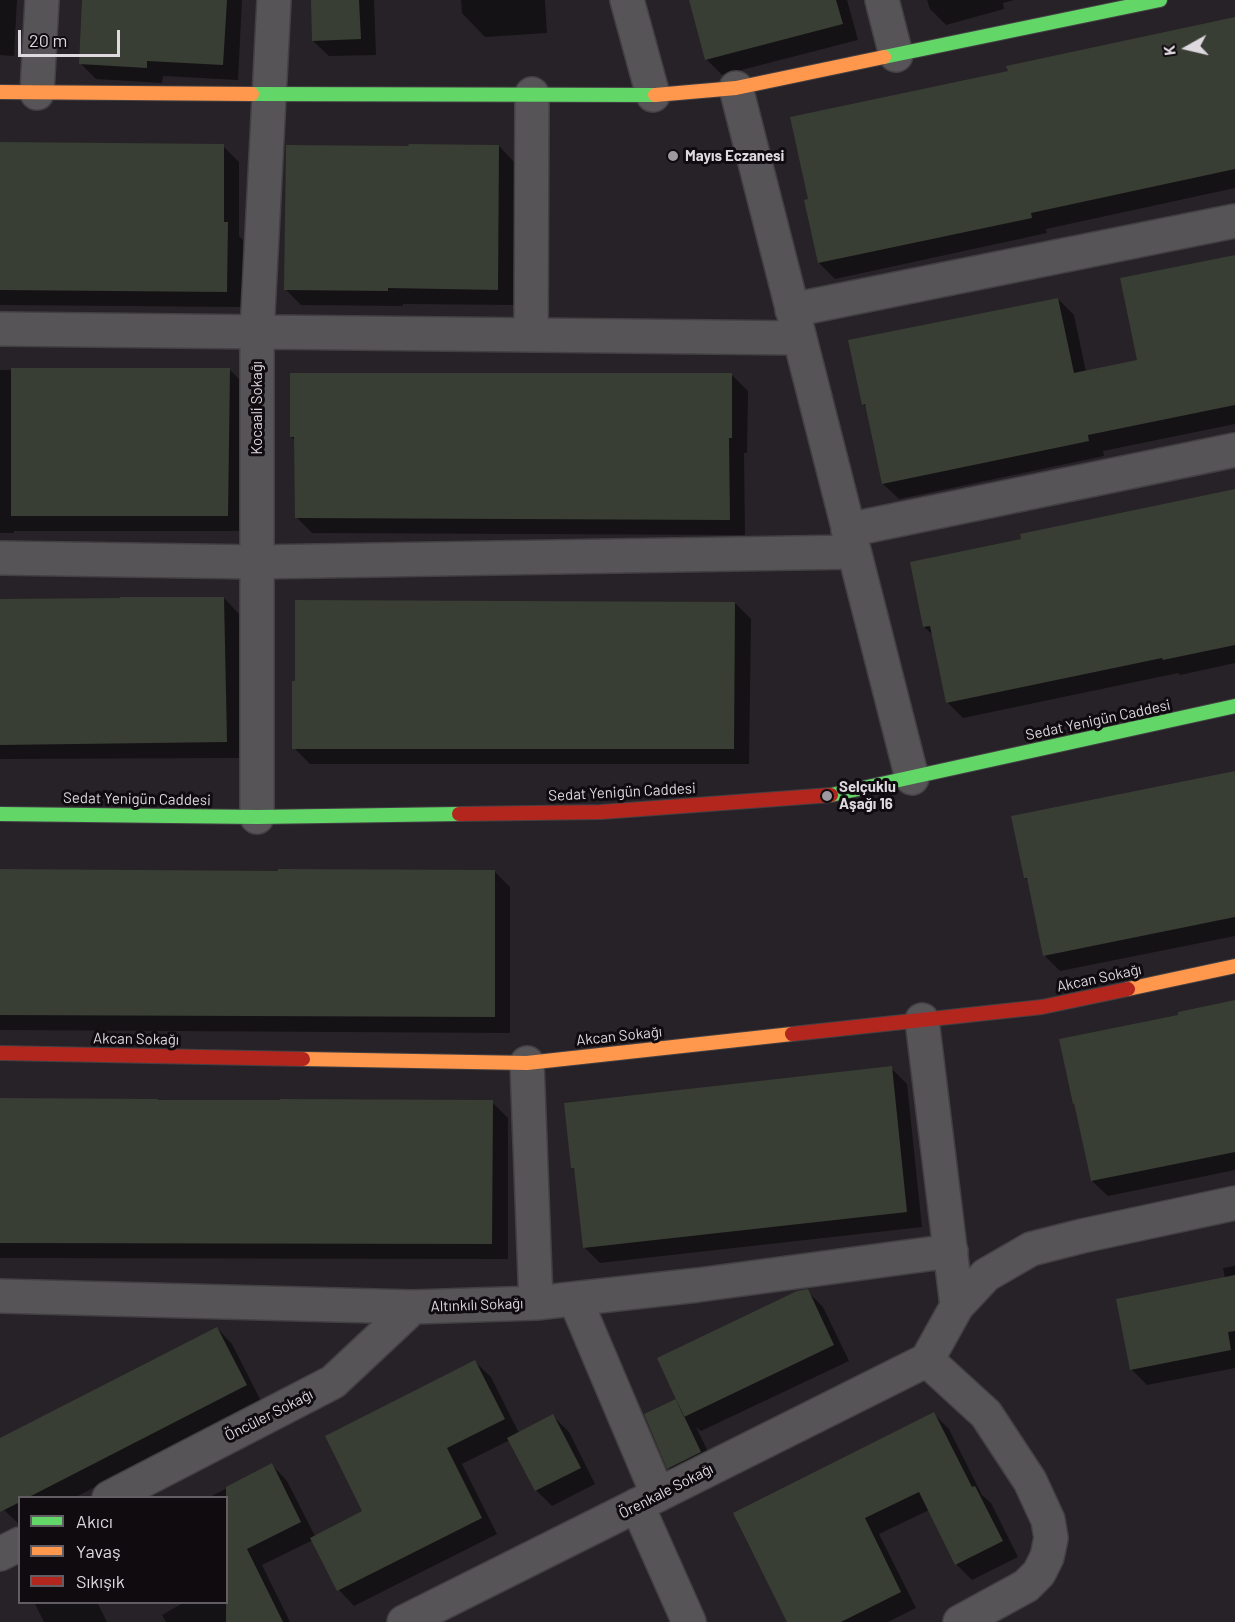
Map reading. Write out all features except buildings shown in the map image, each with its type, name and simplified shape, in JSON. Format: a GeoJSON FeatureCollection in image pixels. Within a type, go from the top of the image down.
{"type":"FeatureCollection","features":[{"type":"Feature","properties":{"kind":"street"},"geometry":{"type":"LineString","coordinates":[[37,93],[42,0]]}},
{"type":"Feature","properties":{"kind":"street","name":"Kocaali Sokağı"},"geometry":{"type":"LineString","coordinates":[[257,817],[257,332],[274,0]]}},
{"type":"Feature","properties":{"kind":"street"},"geometry":{"type":"LineString","coordinates":[[627,0],[653,95]]}},
{"type":"Feature","properties":{"kind":"street"},"geometry":{"type":"LineString","coordinates":[[882,0],[896,55]]}},
{"type":"Feature","properties":{"kind":"street"},"geometry":{"type":"LineString","coordinates":[[0,92],[653,95],[736,88],[1122,4],[1160,0]]}},
{"type":"Feature","properties":{"kind":"street"},"geometry":{"type":"LineString","coordinates":[[736,88],[912,778]]}},
{"type":"Feature","properties":{"kind":"street"},"geometry":{"type":"LineString","coordinates":[[531,335],[532,94]]}},
{"type":"Feature","properties":{"kind":"street"},"geometry":{"type":"LineString","coordinates":[[0,329],[531,335],[796,324],[1235,221]]}},
{"type":"Feature","properties":{"kind":"street"},"geometry":{"type":"LineString","coordinates":[[0,558],[257,562],[851,541],[1235,450]]}},
{"type":"Feature","properties":{"kind":"street","name":"Sedat Yenigün Caddesi"},"geometry":{"type":"LineString","coordinates":[[0,814],[257,817],[602,812],[827,796],[1235,706]]}},
{"type":"Feature","properties":{"kind":"street","name":"Akcan Sokağı"},"geometry":{"type":"LineString","coordinates":[[0,1053],[527,1063],[1042,1007],[1235,966]]}},
{"type":"Feature","properties":{"kind":"street"},"geometry":{"type":"LineString","coordinates":[[922,1020],[957,1306]]}},
{"type":"Feature","properties":{"kind":"street"},"geometry":{"type":"LineString","coordinates":[[527,1063],[536,1303]]}},
{"type":"Feature","properties":{"kind":"street"},"geometry":{"type":"LineString","coordinates":[[960,1622],[1026,1586],[1039,1573],[1047,1557],[1051,1538],[1048,1520],[1030,1481],[986,1414],[927,1360],[957,1306],[986,1275],[1031,1249],[1235,1203]]}},
{"type":"Feature","properties":{"kind":"street","name":"Altınkılı Sokağı"},"geometry":{"type":"LineString","coordinates":[[0,1296],[413,1307],[536,1303],[698,1285],[951,1251]]}},
{"type":"Feature","properties":{"kind":"street"},"geometry":{"type":"LineString","coordinates":[[575,1299],[648,1500],[689,1622]]}},
{"type":"Feature","properties":{"kind":"street","name":"Öncüler Sokağı"},"geometry":{"type":"LineString","coordinates":[[111,1496],[333,1382],[413,1307]]}},
{"type":"Feature","properties":{"kind":"street","name":"Örenkale Sokağı"},"geometry":{"type":"LineString","coordinates":[[404,1622],[927,1360]]}},
{"type":"Feature","properties":{"kind":"street"},"geometry":{"type":"LineString","coordinates":[[0,1554],[18,1545]]}},
{"type":"Feature","properties":{"kind":"traffic: fast"},"geometry":{"type":"LineString","coordinates":[[884,57],[1160,0]]}},
{"type":"Feature","properties":{"kind":"traffic: fast"},"geometry":{"type":"LineString","coordinates":[[252,94],[655,95]]}},
{"type":"Feature","properties":{"kind":"traffic: fast"},"geometry":{"type":"LineString","coordinates":[[831,795],[1235,706]]}},
{"type":"Feature","properties":{"kind":"traffic: fast"},"geometry":{"type":"LineString","coordinates":[[0,814],[257,817],[459,814]]}},
{"type":"Feature","properties":{"kind":"traffic: slow"},"geometry":{"type":"LineString","coordinates":[[655,95],[736,88],[884,57]]}},
{"type":"Feature","properties":{"kind":"traffic: slow"},"geometry":{"type":"LineString","coordinates":[[0,92],[252,94]]}},
{"type":"Feature","properties":{"kind":"traffic: slow"},"geometry":{"type":"LineString","coordinates":[[1128,989],[1235,966]]}},
{"type":"Feature","properties":{"kind":"traffic: slow"},"geometry":{"type":"LineString","coordinates":[[303,1059],[527,1063],[792,1034]]}},
{"type":"Feature","properties":{"kind":"traffic: jam"},"geometry":{"type":"LineString","coordinates":[[459,814],[601,812],[831,795]]}},
{"type":"Feature","properties":{"kind":"traffic: jam"},"geometry":{"type":"LineString","coordinates":[[792,1034],[1042,1007],[1128,989]]}},
{"type":"Feature","properties":{"kind":"traffic: jam"},"geometry":{"type":"LineString","coordinates":[[0,1053],[303,1059]]}},
{"type":"Feature","properties":{"kind":"place","name":"Mayıs Eczanesi"},"geometry":{"type":"Point","coordinates":[673,156]}},
{"type":"Feature","properties":{"kind":"place","name":"Selçuklu Aşağı 16"},"geometry":{"type":"Point","coordinates":[827,796]}}]}
